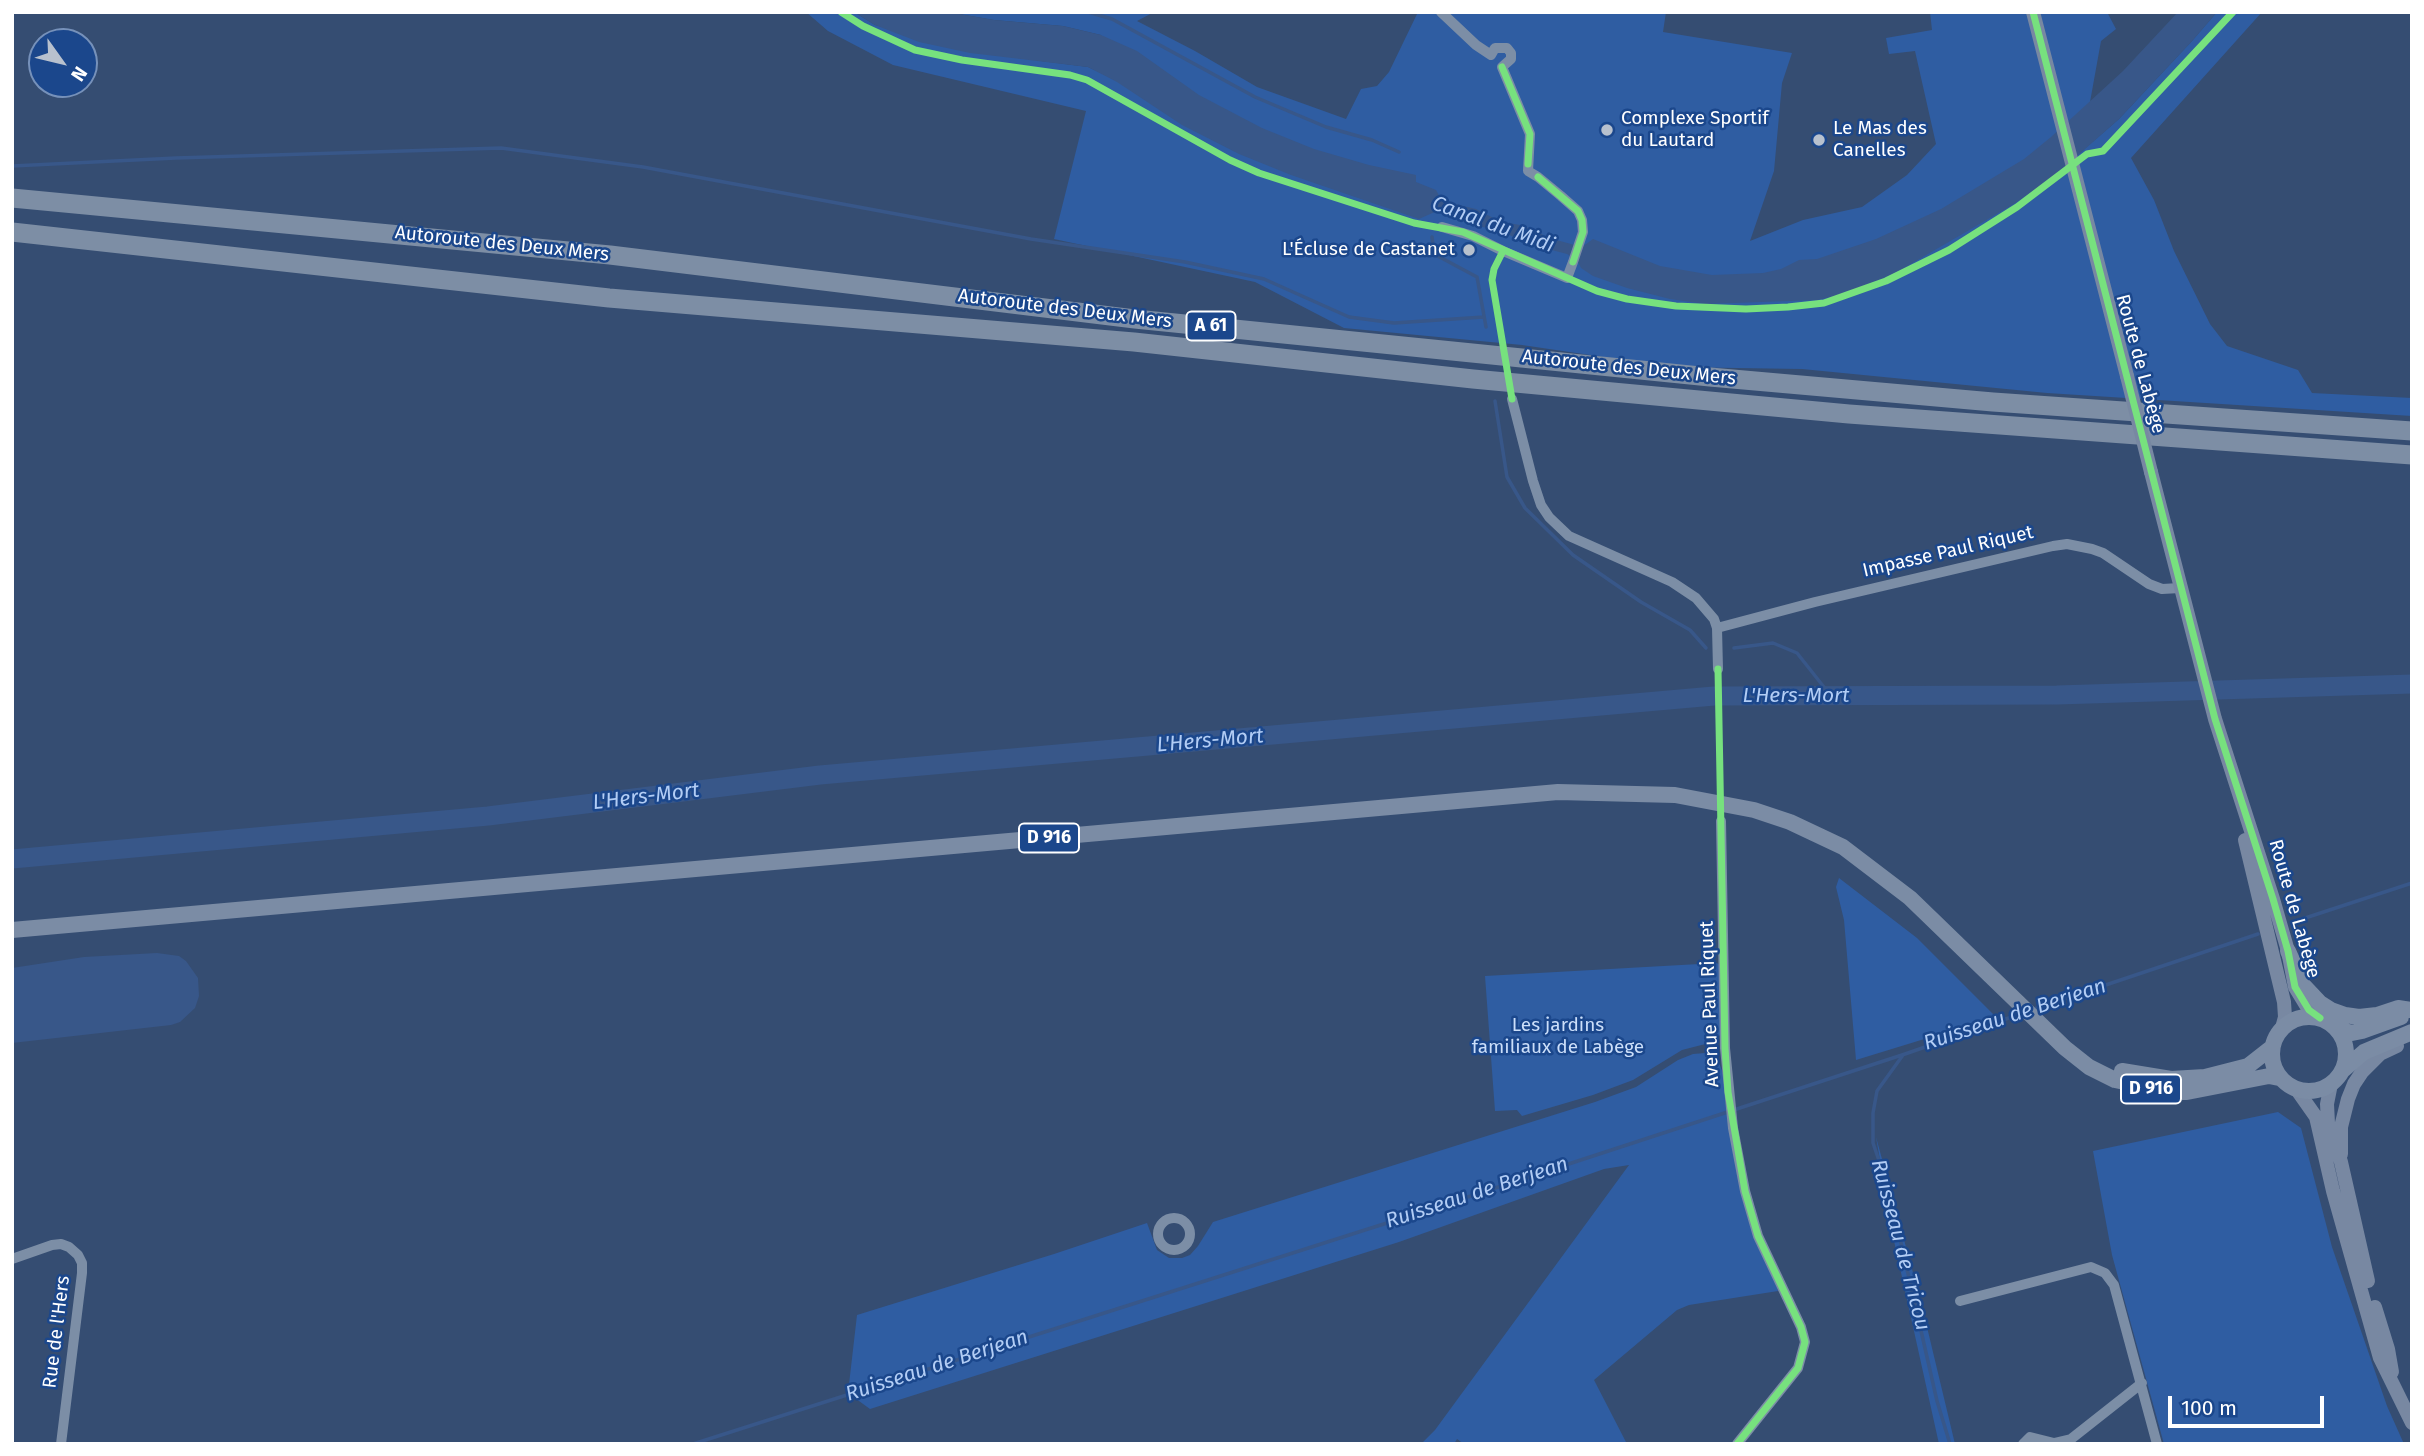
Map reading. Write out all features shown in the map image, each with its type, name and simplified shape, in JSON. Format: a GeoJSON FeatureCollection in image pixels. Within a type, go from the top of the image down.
{"type":"FeatureCollection","features":[{"type":"Feature","properties":{"kind":"highway","name":"Autoroute des Deux Mers"},"geometry":{"type":"LineString","coordinates":[[12,198],[610,255],[1135,319],[1710,377],[1993,402],[2412,431]]}},
{"type":"Feature","properties":{"kind":"highway","name":"Autoroute des Deux Mers"},"geometry":{"type":"LineString","coordinates":[[12,232],[610,298],[1134,342],[1473,379],[1849,414],[2412,455]]}},
{"type":"Feature","properties":{"kind":"main road","name":"D 916"},"geometry":{"type":"LineString","coordinates":[[12,930],[1558,792],[1654,794],[1710,800],[1754,810],[1790,822],[1843,847],[1910,898],[2041,1026],[2089,1067],[2115,1080],[2146,1088],[2187,1092],[2261,1077],[2280,1078]]}},
{"type":"Feature","properties":{"kind":"main road"},"geometry":{"type":"LineString","coordinates":[[2288,951],[2303,985],[2320,1003],[2331,1010],[2359,1017],[2398,1008],[2411,1010]]}},
{"type":"Feature","properties":{"kind":"main road"},"geometry":{"type":"LineString","coordinates":[[2411,1010],[2373,1028],[2352,1032],[2337,1029],[2320,1018],[2299,1018],[2282,1028],[2272,1048],[2274,1069],[2280,1078],[2297,1090],[2321,1090],[2364,1052],[2412,1032]]}},
{"type":"Feature","properties":{"kind":"main road","name":"D 916"},"geometry":{"type":"LineString","coordinates":[[2041,1026],[2074,1048],[2115,1069],[2171,1079],[2232,1072],[2248,1066],[2272,1048]]}},
{"type":"Feature","properties":{"kind":"main road"},"geometry":{"type":"LineString","coordinates":[[2337,1029],[2346,1049],[2337,1077]]}},
{"type":"Feature","properties":{"kind":"street"},"geometry":{"type":"LineString","coordinates":[[1441,12],[1476,46],[1491,55]]}},
{"type":"Feature","properties":{"kind":"street","name":"Route de Labège"},"geometry":{"type":"LineString","coordinates":[[2033,12],[2216,721],[2284,1002],[2285,1017],[2282,1028]]}},
{"type":"Feature","properties":{"kind":"street"},"geometry":{"type":"LineString","coordinates":[[1442,227],[1473,236],[1567,278],[1581,239],[1583,225],[1578,211],[1538,177],[1528,172],[1530,134],[1502,67],[1493,64],[1492,50],[1499,46],[1507,48],[1511,53],[1511,59],[1502,67]]}},
{"type":"Feature","properties":{"kind":"street"},"geometry":{"type":"LineString","coordinates":[[1512,399],[1541,505],[1557,526],[1586,544],[1685,590],[1706,609],[1717,628],[1718,669]]}},
{"type":"Feature","properties":{"kind":"street","name":"Impasse Paul Riquet"},"geometry":{"type":"LineString","coordinates":[[1717,628],[2053,545],[2067,544],[2092,549],[2148,584],[2162,589],[2180,588]]}},
{"type":"Feature","properties":{"kind":"street","name":"Route de Labège"},"geometry":{"type":"LineString","coordinates":[[2216,721],[2288,951],[2295,988],[2309,1010],[2320,1018]]}},
{"type":"Feature","properties":{"kind":"street","name":"Avenue Paul Riquet"},"geometry":{"type":"LineString","coordinates":[[1721,821],[1725,1048],[1733,1128],[1745,1191],[1758,1237],[1801,1327],[1805,1342],[1798,1368],[1737,1444]]}},
{"type":"Feature","properties":{"kind":"street"},"geometry":{"type":"LineString","coordinates":[[2341,1162],[2342,1127],[2354,1084],[2380,1054],[2412,1039]]}},
{"type":"Feature","properties":{"kind":"street"},"geometry":{"type":"LineString","coordinates":[[2337,1077],[2327,1104],[2328,1123],[2341,1162],[2368,1285],[2388,1349],[2394,1387]]}},
{"type":"Feature","properties":{"kind":"street"},"geometry":{"type":"LineString","coordinates":[[2297,1090],[2316,1117],[2333,1191],[2380,1358],[2412,1423]]}},
{"type":"Feature","properties":{"kind":"street","name":"Rue de l'Hers"},"geometry":{"type":"LineString","coordinates":[[12,1259],[61,1244],[78,1255],[82,1263],[61,1444]]}},
{"type":"Feature","properties":{"kind":"street"},"geometry":{"type":"LineString","coordinates":[[1960,1301],[2091,1267],[2105,1273],[2114,1285],[2157,1444]]}},
{"type":"Feature","properties":{"kind":"street"},"geometry":{"type":"LineString","coordinates":[[2023,1444],[2030,1437],[2054,1443],[2071,1439],[2142,1383]]}},
{"type":"Feature","properties":{"kind":"green space"},"geometry":{"type":"Polygon","coordinates":[[[806,12],[854,12],[875,25],[1041,61],[1088,67],[1105,75],[1101,35],[1063,26],[994,20],[948,12],[1154,12],[1137,21],[1257,87],[1346,119],[1361,89],[1377,86],[1389,72],[1418,12],[1666,12],[1663,32],[1792,53],[1782,83],[1774,171],[1750,241],[1803,220],[1862,207],[1907,175],[1936,144],[1915,51],[1889,54],[1886,38],[1932,30],[1930,12],[2107,12],[2116,29],[2101,41],[2081,152],[2119,119],[2217,12],[2262,12],[2131,158],[2154,200],[2174,251],[2210,324],[2227,346],[2298,370],[2312,393],[2412,398],[2412,416],[2047,393],[1802,369],[1671,367],[1522,345],[1344,328],[1255,282],[1054,239],[1086,111],[893,65],[828,31],[806,12]]]}},
{"type":"Feature","properties":{"kind":"green space"},"geometry":{"type":"Polygon","coordinates":[[[1839,878],[1917,938],[1996,1017],[1856,1060],[1844,920],[1836,887],[1839,878]]]}},
{"type":"Feature","properties":{"kind":"green space","name":"Les jardins familiaux de Labège"},"geometry":{"type":"Polygon","coordinates":[[[1717,963],[1723,968],[1721,1034],[1713,1042],[1682,1050],[1633,1080],[1593,1095],[1522,1116],[1517,1110],[1495,1111],[1485,976],[1717,963]]]}},
{"type":"Feature","properties":{"kind":"green space"},"geometry":{"type":"Polygon","coordinates":[[[1705,1053],[1719,1063],[1723,1073],[1726,1106],[1778,1291],[1689,1305],[1677,1310],[1594,1380],[1627,1444],[1464,1444],[1457,1439],[1454,1444],[1421,1444],[1435,1430],[1629,1165],[1604,1169],[1399,1242],[870,1409],[848,1393],[857,1315],[1147,1223],[1157,1250],[1169,1258],[1182,1258],[1190,1255],[1198,1246],[1213,1222],[1595,1102],[1636,1087],[1678,1060],[1705,1053]]]}},
{"type":"Feature","properties":{"kind":"green space"},"geometry":{"type":"Polygon","coordinates":[[[2278,1112],[2301,1128],[2332,1247],[2387,1406],[2404,1444],[2164,1444],[2112,1255],[2093,1151],[2278,1112]]]}},
{"type":"Feature","properties":{"kind":"green space"},"geometry":{"type":"Polygon","coordinates":[[[1876,1137],[1921,1302],[1955,1444],[1939,1444],[1894,1241],[1876,1137]]]}},
{"type":"Feature","properties":{"kind":"water","name":"Canal du Midi"},"geometry":{"type":"Polygon","coordinates":[[[854,12],[948,12],[994,20],[1063,26],[1101,35],[1137,51],[1199,95],[1262,128],[1314,149],[1416,175],[1416,182],[1436,190],[1442,201],[1476,209],[1501,222],[1498,225],[1499,230],[1471,225],[1439,210],[1419,219],[1291,175],[1239,154],[1182,125],[1117,82],[1088,67],[970,53],[919,42],[875,25],[854,12]]]}},
{"type":"Feature","properties":{"kind":"water"},"geometry":{"type":"Polygon","coordinates":[[[2178,12],[2217,12],[2119,119],[2052,178],[2014,204],[1897,272],[1851,292],[1818,300],[1705,304],[1670,299],[1593,276],[1567,254],[1525,243],[1499,230],[1502,222],[1520,225],[1549,238],[1582,247],[1593,239],[1660,266],[1712,275],[1763,273],[1781,269],[1799,260],[1817,259],[1876,239],[1941,209],[2024,159],[2123,71],[2178,12]]]}},
{"type":"Feature","properties":{"kind":"water"},"geometry":{"type":"Polygon","coordinates":[[[157,953],[179,956],[198,978],[199,996],[195,1008],[180,1022],[12,1043],[12,968],[84,957],[157,953]]]}},
{"type":"Feature","properties":{"kind":"waterway"},"geometry":{"type":"LineString","coordinates":[[1088,12],[1112,19],[1255,97],[1326,127],[1372,140],[1399,152]]}},
{"type":"Feature","properties":{"kind":"waterway"},"geometry":{"type":"LineString","coordinates":[[12,166],[501,148],[643,167],[1031,239],[1185,262],[1264,279],[1349,317],[1394,323],[1484,317]]}},
{"type":"Feature","properties":{"kind":"waterway"},"geometry":{"type":"LineString","coordinates":[[1432,237],[1434,254],[1477,277],[1486,327]]}},
{"type":"Feature","properties":{"kind":"waterway"},"geometry":{"type":"LineString","coordinates":[[1495,401],[1507,477],[1525,508],[1573,555],[1641,602],[1690,630],[1706,648]]}},
{"type":"Feature","properties":{"kind":"waterway"},"geometry":{"type":"LineString","coordinates":[[1734,648],[1773,643],[1797,653],[1831,696]]}},
{"type":"Feature","properties":{"kind":"waterway","name":"L'Hers-Mort"},"geometry":{"type":"LineString","coordinates":[[12,859],[488,816],[820,775],[1714,696],[2057,695],[2412,684]]}},
{"type":"Feature","properties":{"kind":"waterway","name":"Ruisseau de Berjean"},"geometry":{"type":"LineString","coordinates":[[2293,922],[2412,883]]}},
{"type":"Feature","properties":{"kind":"waterway","name":"Ruisseau de Berjean"},"geometry":{"type":"LineString","coordinates":[[2034,1009],[2258,934]]}},
{"type":"Feature","properties":{"kind":"waterway","name":"Ruisseau de Berjean"},"geometry":{"type":"LineString","coordinates":[[693,1444],[1434,1208],[2023,1013]]}},
{"type":"Feature","properties":{"kind":"waterway","name":"Ruisseau de Tricou"},"geometry":{"type":"LineString","coordinates":[[1903,1055],[1877,1091],[1873,1113],[1873,1143],[1889,1190],[1937,1401],[1950,1444]]}},
{"type":"Feature","properties":{"kind":"cycle path"},"geometry":{"type":"LineString","coordinates":[[841,12],[863,26],[915,50],[1087,80],[1230,160],[1259,173],[1414,223],[1463,232],[1597,291],[1627,299],[1676,306],[1746,309],[1824,303],[1886,281],[1949,250],[2017,207],[2087,154],[2103,151],[2233,12]]}},
{"type":"Feature","properties":{"kind":"cycle path"},"geometry":{"type":"LineString","coordinates":[[2033,12],[2215,719],[2273,899],[2295,987],[2309,1010],[2320,1018]]}},
{"type":"Feature","properties":{"kind":"cycle path"},"geometry":{"type":"LineString","coordinates":[[1502,67],[1530,134],[1528,164]]}},
{"type":"Feature","properties":{"kind":"cycle path"},"geometry":{"type":"LineString","coordinates":[[1538,177],[1578,211],[1582,220],[1583,232],[1573,262]]}},
{"type":"Feature","properties":{"kind":"cycle path"},"geometry":{"type":"LineString","coordinates":[[1503,251],[1492,280],[1512,399]]}},
{"type":"Feature","properties":{"kind":"cycle path"},"geometry":{"type":"LineString","coordinates":[[1718,669],[1728,1092],[1745,1191],[1758,1236],[1801,1327],[1805,1342],[1798,1368],[1737,1444]]}},
{"type":"Feature","properties":{"kind":"place","name":"Complexe Sportif du Lautard"},"geometry":{"type":"Point","coordinates":[1607,130]}},
{"type":"Feature","properties":{"kind":"place","name":"Le Mas des Canelles"},"geometry":{"type":"Point","coordinates":[1819,140]}},
{"type":"Feature","properties":{"kind":"place","name":"L'Écluse de Castanet"},"geometry":{"type":"Point","coordinates":[1469,250]}}]}
